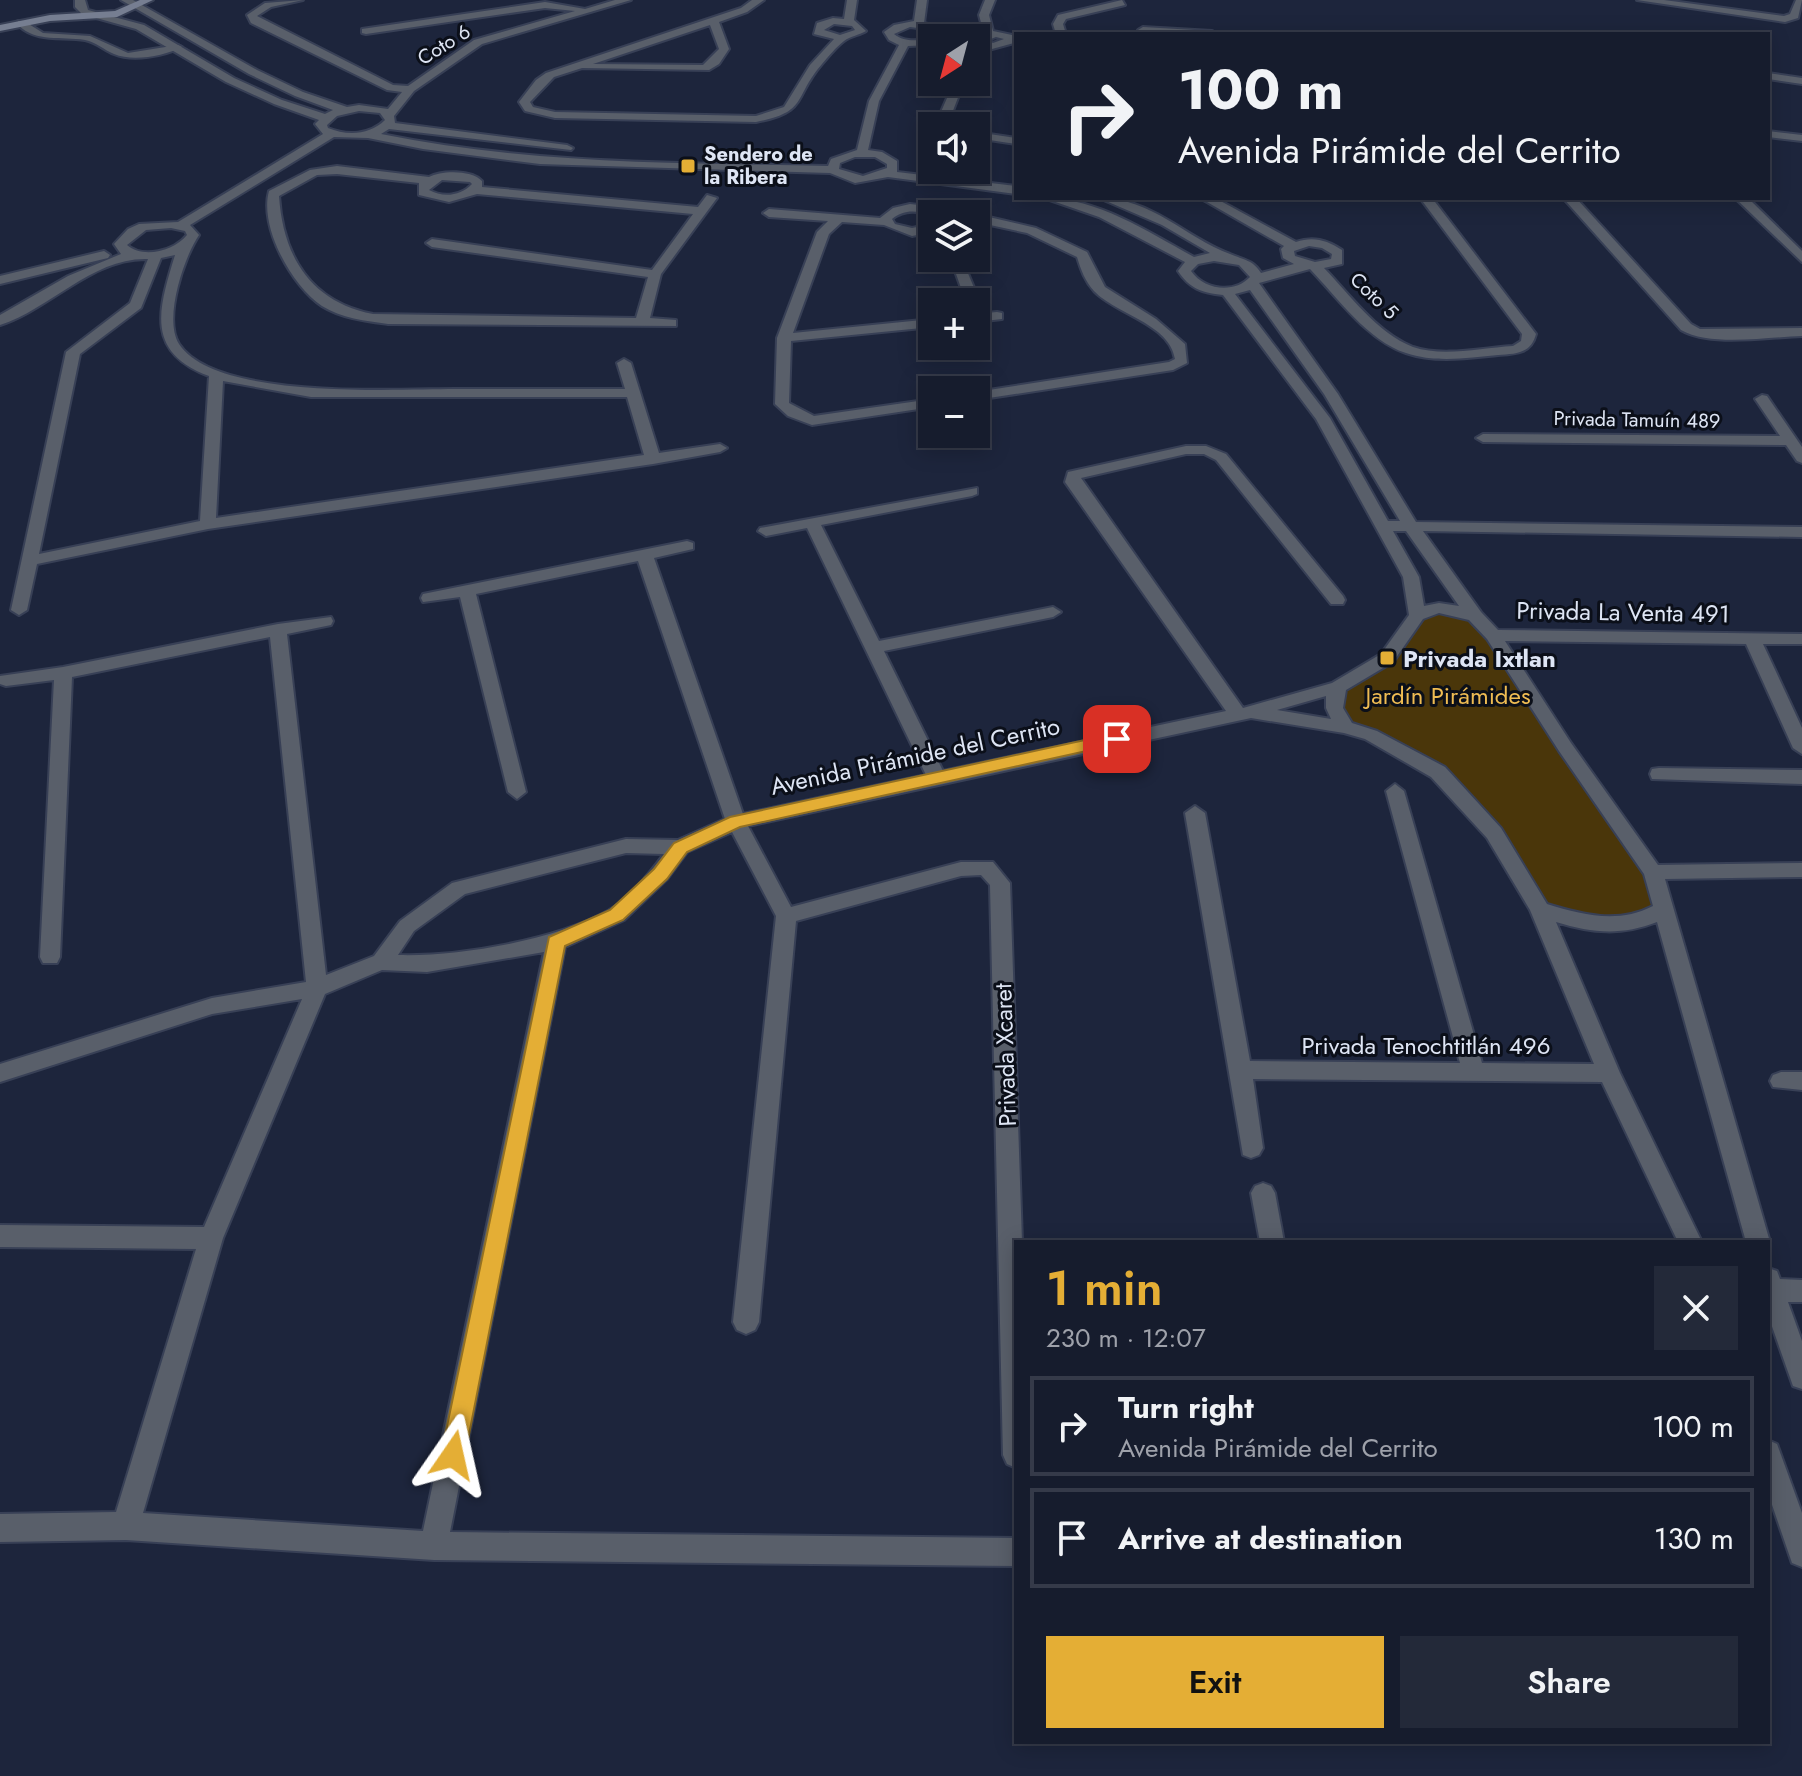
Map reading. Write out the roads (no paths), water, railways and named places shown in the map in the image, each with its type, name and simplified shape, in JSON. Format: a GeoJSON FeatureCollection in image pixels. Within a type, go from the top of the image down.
{"type":"FeatureCollection","features":[{"type":"Feature","properties":{"kind":"street"},"geometry":{"type":"LineString","coordinates":[[80,0],[80,7],[85,12],[140,27],[230,80],[278,102],[325,118]]}},
{"type":"Feature","properties":{"kind":"street"},"geometry":{"type":"LineString","coordinates":[[126,0],[144,3],[253,72],[299,94],[345,110]]}},
{"type":"Feature","properties":{"kind":"street","name":"Coto 6"},"geometry":{"type":"LineString","coordinates":[[298,0],[268,5],[252,15],[255,21],[391,88],[410,89],[478,42],[626,0]]}},
{"type":"Feature","properties":{"kind":"street"},"geometry":{"type":"LineString","coordinates":[[759,0],[744,10],[571,67],[540,82],[524,102],[529,109],[555,115],[756,119],[776,116],[793,108],[810,72],[841,38]]}},
{"type":"Feature","properties":{"kind":"street"},"geometry":{"type":"LineString","coordinates":[[852,0],[872,29]]}},
{"type":"Feature","properties":{"kind":"street"},"geometry":{"type":"LineString","coordinates":[[919,24],[922,0]]}},
{"type":"Feature","properties":{"kind":"street"},"geometry":{"type":"LineString","coordinates":[[984,24],[990,0]]}},
{"type":"Feature","properties":{"kind":"street"},"geometry":{"type":"LineString","coordinates":[[1642,0],[1785,19],[1794,16],[1801,0]]}},
{"type":"Feature","properties":{"kind":"street"},"geometry":{"type":"LineString","coordinates":[[0,28],[67,16],[102,17],[144,3]]}},
{"type":"Feature","properties":{"kind":"street"},"geometry":{"type":"LineString","coordinates":[[366,31],[545,5],[588,10]]}},
{"type":"Feature","properties":{"kind":"street"},"geometry":{"type":"LineString","coordinates":[[1060,32],[1058,24],[1062,17],[1133,17],[1203,32]]}},
{"type":"Feature","properties":{"kind":"street"},"geometry":{"type":"LineString","coordinates":[[571,67],[705,68],[715,62],[724,49],[713,20]]}},
{"type":"Feature","properties":{"kind":"street"},"geometry":{"type":"LineString","coordinates":[[918,25],[872,29],[841,38],[821,35],[818,27],[826,23],[872,29],[905,43],[918,42]]}},
{"type":"Feature","properties":{"kind":"street"},"geometry":{"type":"LineString","coordinates":[[862,153],[874,101],[905,43]]}},
{"type":"Feature","properties":{"kind":"street"},"geometry":{"type":"LineString","coordinates":[[1770,76],[1802,81]]}},
{"type":"Feature","properties":{"kind":"street"},"geometry":{"type":"LineString","coordinates":[[372,108],[391,88]]}},
{"type":"Feature","properties":{"kind":"street"},"geometry":{"type":"LineString","coordinates":[[366,134],[388,120],[410,89]]}},
{"type":"Feature","properties":{"kind":"street"},"geometry":{"type":"LineString","coordinates":[[588,149],[388,120],[372,108],[345,110],[325,118],[321,124],[323,130],[331,134],[366,134],[486,157],[834,165],[846,155],[862,153],[886,157],[902,191],[918,203]]}},
{"type":"Feature","properties":{"kind":"street"},"geometry":{"type":"LineString","coordinates":[[127,252],[120,244],[132,232],[157,224],[182,225],[331,134]]}},
{"type":"Feature","properties":{"kind":"street"},"geometry":{"type":"LineString","coordinates":[[1770,134],[1802,138]]}},
{"type":"Feature","properties":{"kind":"street"},"geometry":{"type":"LineString","coordinates":[[990,137],[1014,141]]}},
{"type":"Feature","properties":{"kind":"street"},"geometry":{"type":"LineString","coordinates":[[454,153],[435,178],[423,186],[423,192],[440,199],[454,198],[475,185],[486,157]]}},
{"type":"Feature","properties":{"kind":"street"},"geometry":{"type":"LineString","coordinates":[[680,154],[834,165],[853,178],[872,178],[890,169],[918,171]]}},
{"type":"Feature","properties":{"kind":"street"},"geometry":{"type":"LineString","coordinates":[[671,323],[389,320],[342,311],[309,291],[281,241],[273,213],[273,194],[291,182],[314,172],[325,171],[435,178],[699,211]]}},
{"type":"Feature","properties":{"kind":"street"},"geometry":{"type":"LineString","coordinates":[[990,174],[1014,177]]}},
{"type":"Feature","properties":{"kind":"street"},"geometry":{"type":"LineString","coordinates":[[887,222],[902,191],[918,181]]}},
{"type":"Feature","properties":{"kind":"street"},"geometry":{"type":"LineString","coordinates":[[988,184],[1014,190]]}},
{"type":"Feature","properties":{"kind":"street"},"geometry":{"type":"LineString","coordinates":[[642,322],[655,274],[711,198]]}},
{"type":"Feature","properties":{"kind":"street"},"geometry":{"type":"LineString","coordinates":[[1057,200],[1103,214],[1193,261],[1225,257],[1267,263],[1310,266],[1332,264],[1337,261],[1338,253],[1317,243],[1267,263],[1226,291]]}},
{"type":"Feature","properties":{"kind":"street"},"geometry":{"type":"LineString","coordinates":[[1110,200],[1166,222],[1225,257]]}},
{"type":"Feature","properties":{"kind":"street"},"geometry":{"type":"LineString","coordinates":[[1208,200],[1267,263],[1331,394],[1410,525],[1475,616],[1493,635],[1565,747],[1653,872],[1757,1240]]}},
{"type":"Feature","properties":{"kind":"street","name":"Coto 5"},"geometry":{"type":"LineString","coordinates":[[1267,263],[1289,258],[1310,266],[1392,341],[1409,350],[1430,353],[1516,350],[1527,343],[1529,334],[1428,200]]}},
{"type":"Feature","properties":{"kind":"street"},"geometry":{"type":"LineString","coordinates":[[1571,200],[1686,327],[1696,333],[1802,332]]}},
{"type":"Feature","properties":{"kind":"street"},"geometry":{"type":"LineString","coordinates":[[1743,200],[1802,258]]}},
{"type":"Feature","properties":{"kind":"street"},"geometry":{"type":"LineString","coordinates":[[769,213],[887,222],[904,231],[918,230]]}},
{"type":"Feature","properties":{"kind":"street"},"geometry":{"type":"LineString","coordinates":[[841,217],[823,232],[784,338],[782,404],[793,413],[812,421],[918,405]]}},
{"type":"Feature","properties":{"kind":"street"},"geometry":{"type":"LineString","coordinates":[[990,219],[1049,236],[1083,255],[1087,272],[1109,300],[1151,322],[1180,347],[1182,360],[1173,366],[990,394]]}},
{"type":"Feature","properties":{"kind":"street"},"geometry":{"type":"LineString","coordinates":[[182,225],[193,235],[184,246],[168,313],[167,332],[180,355],[216,374],[269,388],[311,393],[633,393]]}},
{"type":"Feature","properties":{"kind":"street"},"geometry":{"type":"LineString","coordinates":[[432,243],[655,274]]}},
{"type":"Feature","properties":{"kind":"street"},"geometry":{"type":"LineString","coordinates":[[0,280],[127,252],[156,255],[184,246]]}},
{"type":"Feature","properties":{"kind":"street"},"geometry":{"type":"LineString","coordinates":[[0,321],[127,252]]}},
{"type":"Feature","properties":{"kind":"street"},"geometry":{"type":"LineString","coordinates":[[19,610],[32,560],[73,352],[136,305],[156,255]]}},
{"type":"Feature","properties":{"kind":"street"},"geometry":{"type":"LineString","coordinates":[[1193,261],[1184,271],[1192,282],[1226,291],[1308,395],[1411,577],[1417,615],[1426,610],[1448,607],[1475,616]]}},
{"type":"Feature","properties":{"kind":"street"},"geometry":{"type":"LineString","coordinates":[[125,315],[168,313]]}},
{"type":"Feature","properties":{"kind":"street"},"geometry":{"type":"LineString","coordinates":[[990,316],[997,316]]}},
{"type":"Feature","properties":{"kind":"street"},"geometry":{"type":"LineString","coordinates":[[784,338],[918,324]]}},
{"type":"Feature","properties":{"kind":"street"},"geometry":{"type":"LineString","coordinates":[[624,363],[653,459]]}},
{"type":"Feature","properties":{"kind":"street"},"geometry":{"type":"LineString","coordinates":[[208,524],[216,374]]}},
{"type":"Feature","properties":{"kind":"street"},"geometry":{"type":"LineString","coordinates":[[1762,399],[1802,458]]}},
{"type":"Feature","properties":{"kind":"street","name":"Privada Tamuín 489"},"geometry":{"type":"LineString","coordinates":[[1483,438],[1791,441]]}},
{"type":"Feature","properties":{"kind":"street"},"geometry":{"type":"LineString","coordinates":[[32,560],[208,524],[720,448]]}},
{"type":"Feature","properties":{"kind":"street"},"geometry":{"type":"LineString","coordinates":[[1337,600],[1221,457],[1206,450],[1171,453],[1073,475],[1073,482],[1244,713],[1346,727],[1371,735],[1438,772],[1494,833],[1540,909],[1609,1073],[1689,1240]]}},
{"type":"Feature","properties":{"kind":"street"},"geometry":{"type":"LineString","coordinates":[[766,531],[972,491]]}},
{"type":"Feature","properties":{"kind":"street"},"geometry":{"type":"LineString","coordinates":[[813,524],[936,777]]}},
{"type":"Feature","properties":{"kind":"street"},"geometry":{"type":"LineString","coordinates":[[1384,526],[1802,532]]}},
{"type":"Feature","properties":{"kind":"street"},"geometry":{"type":"LineString","coordinates":[[429,598],[687,546]]}},
{"type":"Feature","properties":{"kind":"street"},"geometry":{"type":"LineString","coordinates":[[645,556],[736,822],[786,916],[746,1322]]}},
{"type":"Feature","properties":{"kind":"street"},"geometry":{"type":"LineString","coordinates":[[467,592],[517,792]]}},
{"type":"Feature","properties":{"kind":"street"},"geometry":{"type":"LineString","coordinates":[[873,648],[1053,612]]}},
{"type":"Feature","properties":{"kind":"street","name":"Avenida Pirámide del Cerrito"},"geometry":{"type":"LineString","coordinates":[[381,962],[407,926],[459,888],[626,846],[680,847],[736,822],[1244,713],[1338,687],[1387,658],[1417,615]]}},
{"type":"Feature","properties":{"kind":"street"},"geometry":{"type":"LineString","coordinates":[[6,680],[63,673],[325,621]]}},
{"type":"Feature","properties":{"kind":"street"},"geometry":{"type":"LineString","coordinates":[[126,1526],[211,1238],[317,988],[278,629]]}},
{"type":"Feature","properties":{"kind":"street","name":"Privada La Venta 491"},"geometry":{"type":"LineString","coordinates":[[1493,635],[1802,639]]}},
{"type":"Feature","properties":{"kind":"street","name":"Privada La Venta 491"},"geometry":{"type":"LineString","coordinates":[[1752,638],[1802,748]]}},
{"type":"Feature","properties":{"kind":"street"},"geometry":{"type":"LineString","coordinates":[[50,957],[63,673]]}},
{"type":"Feature","properties":{"kind":"street"},"geometry":{"type":"LineString","coordinates":[[1338,687],[1332,701],[1335,714],[1346,727]]}},
{"type":"Feature","properties":{"kind":"street"},"geometry":{"type":"LineString","coordinates":[[1659,774],[1802,777]]}},
{"type":"Feature","properties":{"kind":"street"},"geometry":{"type":"LineString","coordinates":[[1395,791],[1473,1070]]}},
{"type":"Feature","properties":{"kind":"street"},"geometry":{"type":"LineString","coordinates":[[1195,813],[1241,1070],[1251,1148]]}},
{"type":"Feature","properties":{"kind":"street","name":"Avenida Pirámide del Cerrito"},"geometry":{"type":"LineString","coordinates":[[0,1073],[212,1006],[317,988],[381,962],[427,964],[556,942],[617,915],[660,874],[680,847]]}},
{"type":"Feature","properties":{"kind":"street","name":"Privada Xcaret"},"geometry":{"type":"LineString","coordinates":[[786,916],[961,869],[986,867],[1000,883],[1014,1384]]}},
{"type":"Feature","properties":{"kind":"street"},"geometry":{"type":"LineString","coordinates":[[1653,872],[1802,870]]}},
{"type":"Feature","properties":{"kind":"street"},"geometry":{"type":"LineString","coordinates":[[1540,909],[1600,925],[1643,922],[1664,909]]}},
{"type":"Feature","properties":{"kind":"street"},"geometry":{"type":"LineString","coordinates":[[434,1546],[556,942]]}},
{"type":"Feature","properties":{"kind":"street","name":"Privada Tenochtitlán 496"},"geometry":{"type":"LineString","coordinates":[[1241,1070],[1609,1073]]}},
{"type":"Feature","properties":{"kind":"street"},"geometry":{"type":"LineString","coordinates":[[1263,1193],[1272,1240]]}},
{"type":"Feature","properties":{"kind":"street"},"geometry":{"type":"LineString","coordinates":[[0,1236],[211,1238]]}},
{"type":"Feature","properties":{"kind":"street"},"geometry":{"type":"LineString","coordinates":[[1770,1286],[1802,1291]]}},
{"type":"Feature","properties":{"kind":"street"},"geometry":{"type":"LineString","coordinates":[[1770,1289],[1802,1377]]}},
{"type":"Feature","properties":{"kind":"street"},"geometry":{"type":"LineString","coordinates":[[1770,1459],[1802,1553]]}},
{"type":"Feature","properties":{"kind":"street"},"geometry":{"type":"LineString","coordinates":[[0,1528],[126,1526],[434,1546],[1014,1552]]}},
{"type":"Feature","properties":{"kind":"lane"},"geometry":{"type":"LineString","coordinates":[[21,23],[26,30],[36,34],[91,39],[126,55],[178,47]]}},
{"type":"Feature","properties":{"kind":"place","name":"Sendero de la Ribera"},"geometry":{"type":"Point","coordinates":[688,166]}},
{"type":"Feature","properties":{"kind":"place","name":"Privada Ixtlan"},"geometry":{"type":"Point","coordinates":[1387,658]}},
{"type":"Feature","properties":{"kind":"park label","name":"Jardín Pirámides"},"geometry":{"type":"Point","coordinates":[1448,695]}}]}
